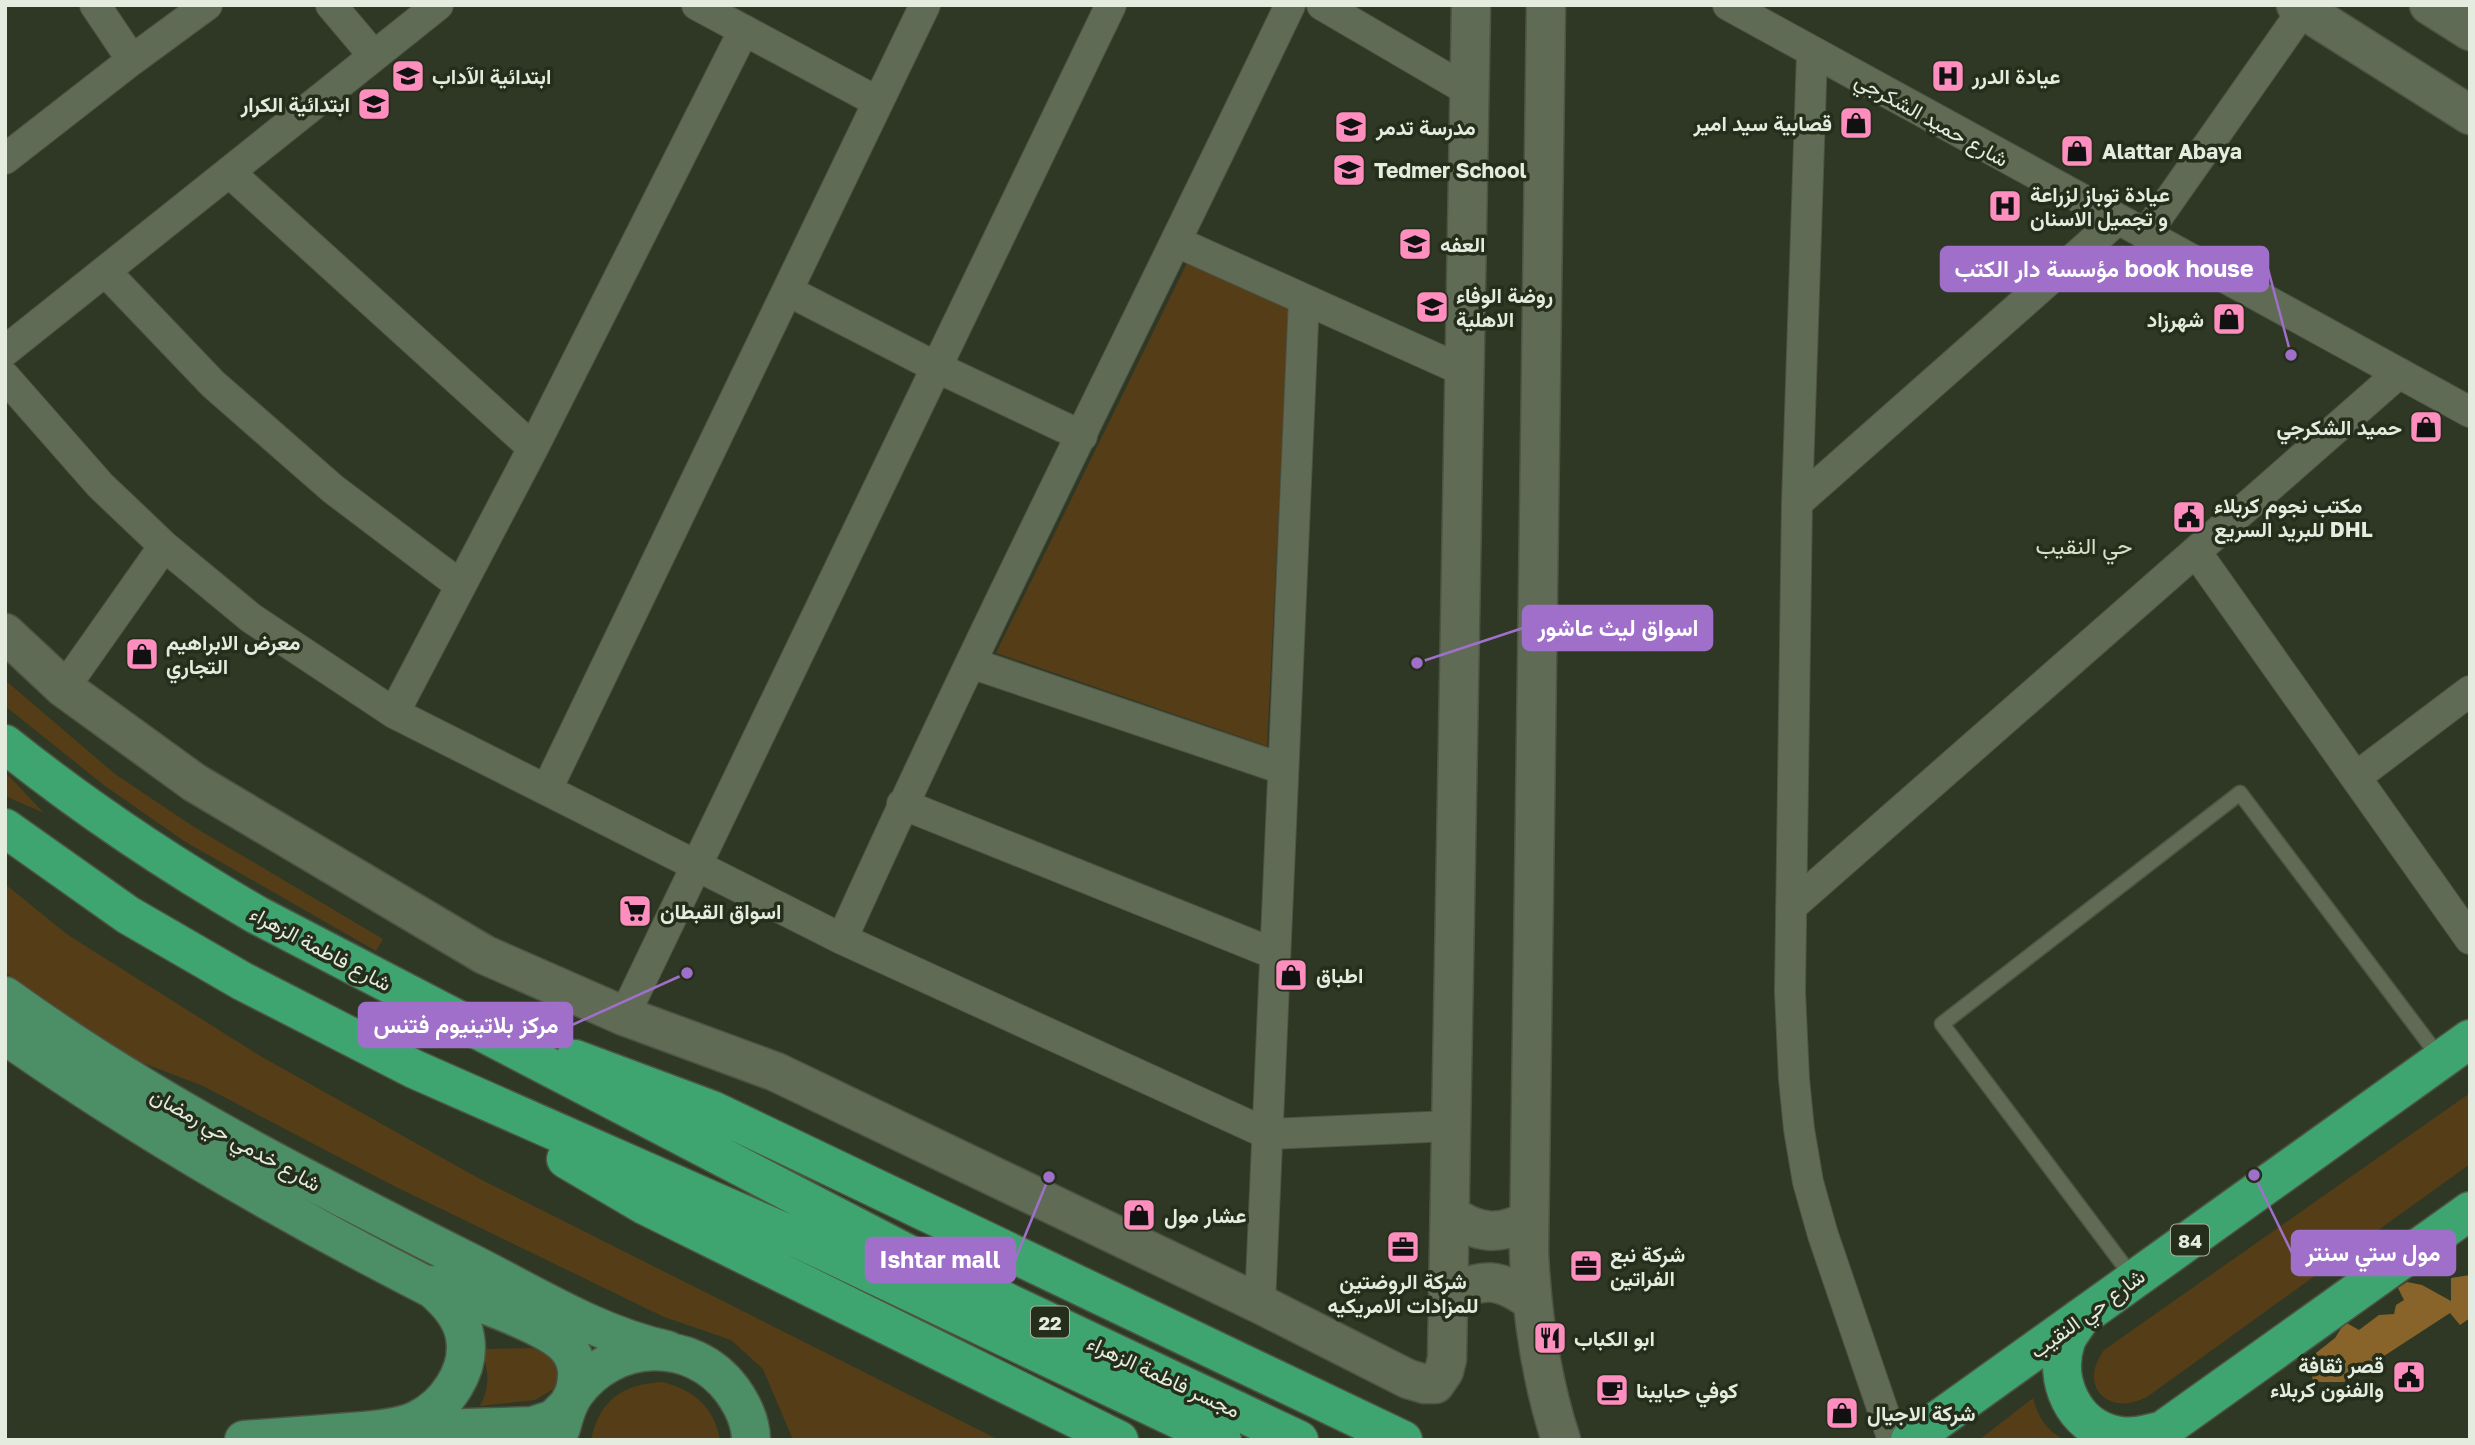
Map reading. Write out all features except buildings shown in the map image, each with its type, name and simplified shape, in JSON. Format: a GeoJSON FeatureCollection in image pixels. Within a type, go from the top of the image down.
{"type":"FeatureCollection","features":[{"type":"Feature","properties":{"kind":"highway","name":"شارع فاطمة الزهراء"},"geometry":{"type":"LineString","coordinates":[[5,744],[97,815],[202,883],[306,941],[448,1013],[795,1217]]}},
{"type":"Feature","properties":{"kind":"highway","name":"22"},"geometry":{"type":"LineString","coordinates":[[5,828],[128,915],[242,981],[414,1069],[795,1217]]}},
{"type":"Feature","properties":{"kind":"highway"},"geometry":{"type":"LineString","coordinates":[[448,1013],[712,1110],[1403,1440]]}},
{"type":"Feature","properties":{"kind":"highway","name":"شارع حي النقيب"},"geometry":{"type":"LineString","coordinates":[[1910,1440],[2456,1049]]}},
{"type":"Feature","properties":{"kind":"highway"},"geometry":{"type":"LineString","coordinates":[[414,1069],[646,1206],[1119,1440]]}},
{"type":"Feature","properties":{"kind":"highway"},"geometry":{"type":"LineString","coordinates":[[2080,1318],[2067,1339],[2061,1363],[2063,1387],[2074,1409],[2093,1425],[2115,1435],[2156,1435],[2470,1211]]}},
{"type":"Feature","properties":{"kind":"highway","name":"مجسر فاطمة الزهراء"},"geometry":{"type":"LineString","coordinates":[[795,1217],[1222,1440]]}},
{"type":"Feature","properties":{"kind":"highway","name":"مجسر فاطمة الزهراء"},"geometry":{"type":"LineString","coordinates":[[795,1217],[941,1271],[1299,1440]]}},
{"type":"Feature","properties":{"kind":"main road"},"geometry":{"type":"LineString","coordinates":[[5,633],[64,688],[195,783],[485,955],[624,1016],[776,1072],[1260,1304],[1408,1379],[1418,1383],[1435,1384],[1444,1371],[1447,1359],[1471,5]]}},
{"type":"Feature","properties":{"kind":"main road"},"geometry":{"type":"LineString","coordinates":[[1546,5],[1529,1220],[1531,1301],[1546,1385],[1562,1440]]}},
{"type":"Feature","properties":{"kind":"main road"},"geometry":{"type":"LineString","coordinates":[[2429,5],[2470,31]]}},
{"type":"Feature","properties":{"kind":"main road"},"geometry":{"type":"LineString","coordinates":[[2302,7],[2470,115]]}},
{"type":"Feature","properties":{"kind":"main road","name":"شارع خدمي حي رمضان"},"geometry":{"type":"LineString","coordinates":[[5,996],[142,1087],[281,1166],[619,1336],[642,1345],[697,1359],[723,1377],[742,1403],[753,1437]]}},
{"type":"Feature","properties":{"kind":"main road"},"geometry":{"type":"LineString","coordinates":[[5,1035],[120,1113],[217,1172],[315,1228],[433,1289],[449,1302],[466,1337],[465,1358],[459,1378],[448,1396],[433,1412],[414,1422],[364,1431]]}},
{"type":"Feature","properties":{"kind":"main road"},"geometry":{"type":"LineString","coordinates":[[1450,1214],[1464,1224],[1480,1230],[1514,1228],[1529,1220]]}},
{"type":"Feature","properties":{"kind":"main road"},"geometry":{"type":"LineString","coordinates":[[404,1274],[528,1323],[558,1340],[569,1350],[576,1364],[578,1377],[567,1413]]}},
{"type":"Feature","properties":{"kind":"main road"},"geometry":{"type":"LineString","coordinates":[[1448,1297],[1464,1287],[1481,1282],[1500,1283],[1517,1290],[1531,1301]]}},
{"type":"Feature","properties":{"kind":"main road"},"geometry":{"type":"LineString","coordinates":[[244,1440],[364,1431],[533,1426],[567,1413],[592,1373],[614,1359],[640,1351],[667,1350]]}},
{"type":"Feature","properties":{"kind":"street"},"geometry":{"type":"LineString","coordinates":[[95,5],[132,60]]}},
{"type":"Feature","properties":{"kind":"street"},"geometry":{"type":"LineString","coordinates":[[5,159],[207,5]]}},
{"type":"Feature","properties":{"kind":"street"},"geometry":{"type":"LineString","coordinates":[[331,5],[374,56]]}},
{"type":"Feature","properties":{"kind":"street"},"geometry":{"type":"LineString","coordinates":[[5,351],[438,5]]}},
{"type":"Feature","properties":{"kind":"street"},"geometry":{"type":"LineString","coordinates":[[697,5],[878,102]]}},
{"type":"Feature","properties":{"kind":"street"},"geometry":{"type":"LineString","coordinates":[[547,789],[925,5]]}},
{"type":"Feature","properties":{"kind":"street"},"geometry":{"type":"LineString","coordinates":[[624,1016],[1111,5]]}},
{"type":"Feature","properties":{"kind":"street"},"geometry":{"type":"LineString","coordinates":[[842,939],[902,804],[1290,5]]}},
{"type":"Feature","properties":{"kind":"street"},"geometry":{"type":"LineString","coordinates":[[1322,5],[1469,91]]}},
{"type":"Feature","properties":{"kind":"street","name":"شارع حميد الشكرجي"},"geometry":{"type":"LineString","coordinates":[[1728,5],[2470,412]]}},
{"type":"Feature","properties":{"kind":"street"},"geometry":{"type":"LineString","coordinates":[[2145,234],[2302,7]]}},
{"type":"Feature","properties":{"kind":"street"},"geometry":{"type":"LineString","coordinates":[[394,713],[533,448],[744,30]]}},
{"type":"Feature","properties":{"kind":"street"},"geometry":{"type":"LineString","coordinates":[[1812,53],[1797,503],[1790,992],[1794,1079],[1808,1182],[1823,1235],[1893,1440]]}},
{"type":"Feature","properties":{"kind":"street"},"geometry":{"type":"LineString","coordinates":[[229,172],[533,448]]}},
{"type":"Feature","properties":{"kind":"street"},"geometry":{"type":"LineString","coordinates":[[1797,503],[2117,220]]}},
{"type":"Feature","properties":{"kind":"street"},"geometry":{"type":"LineString","coordinates":[[1177,242],[1464,371]]}},
{"type":"Feature","properties":{"kind":"street"},"geometry":{"type":"LineString","coordinates":[[105,271],[213,384],[313,472],[460,585]]}},
{"type":"Feature","properties":{"kind":"street"},"geometry":{"type":"LineString","coordinates":[[788,291],[936,367],[1082,436]]}},
{"type":"Feature","properties":{"kind":"street"},"geometry":{"type":"LineString","coordinates":[[1260,1304],[1304,299]]}},
{"type":"Feature","properties":{"kind":"street"},"geometry":{"type":"LineString","coordinates":[[1791,907],[2399,373]]}},
{"type":"Feature","properties":{"kind":"street"},"geometry":{"type":"LineString","coordinates":[[5,377],[100,485],[164,545],[251,618],[394,713],[842,939],[1268,1133],[1451,1126]]}},
{"type":"Feature","properties":{"kind":"street"},"geometry":{"type":"LineString","coordinates":[[64,688],[164,545]]}},
{"type":"Feature","properties":{"kind":"street"},"geometry":{"type":"LineString","coordinates":[[2196,552],[2470,939]]}},
{"type":"Feature","properties":{"kind":"street"},"geometry":{"type":"LineString","coordinates":[[971,663],[1283,769]]}},
{"type":"Feature","properties":{"kind":"street"},"geometry":{"type":"LineString","coordinates":[[2356,777],[2470,691]]}},
{"type":"Feature","properties":{"kind":"street"},"geometry":{"type":"LineString","coordinates":[[902,804],[1275,954]]}},
{"type":"Feature","properties":{"kind":"lane"},"geometry":{"type":"LineString","coordinates":[[2134,1279],[1942,1024],[2240,793],[2456,1049]]}},
{"type":"Feature","properties":{"kind":"shaded area"},"geometry":{"type":"Polygon","coordinates":[[[1187,263],[1289,304],[1267,746],[996,653],[1187,263]]]}},
{"type":"Feature","properties":{"kind":"shaded area"},"geometry":{"type":"Polygon","coordinates":[[[5,680],[115,774],[194,827],[383,939],[376,951],[184,841],[105,786],[5,706],[5,680]]]}},
{"type":"Feature","properties":{"kind":"shaded area"},"geometry":{"type":"Polygon","coordinates":[[[5,772],[44,813],[5,796],[5,772]]]}},
{"type":"Feature","properties":{"kind":"shaded area"},"geometry":{"type":"Polygon","coordinates":[[[5,884],[68,935],[262,1057],[480,1179],[999,1440],[793,1440],[763,1369],[731,1340],[664,1317],[394,1186],[203,1086],[130,1058],[37,997],[5,972],[5,884]]]}},
{"type":"Feature","properties":{"kind":"shaded area"},"geometry":{"type":"Polygon","coordinates":[[[2470,1093],[2470,1164],[2147,1397],[2120,1403],[2101,1395],[2094,1376],[2104,1350],[2470,1093]]]}},
{"type":"Feature","properties":{"kind":"shaded area"},"geometry":{"type":"Polygon","coordinates":[[[2470,1275],[2470,1318],[2460,1325],[2450,1313],[2344,1382],[2313,1382],[2310,1365],[2316,1353],[2335,1338],[2345,1322],[2359,1330],[2379,1315],[2394,1314],[2396,1305],[2404,1300],[2398,1288],[2407,1282],[2422,1285],[2451,1301],[2451,1278],[2470,1275]]]}},
{"type":"Feature","properties":{"kind":"shaded area"},"geometry":{"type":"Polygon","coordinates":[[[532,1348],[554,1362],[557,1373],[555,1388],[535,1400],[480,1406],[486,1391],[487,1378],[482,1349],[532,1348]]]}},
{"type":"Feature","properties":{"kind":"shaded area"},"geometry":{"type":"Polygon","coordinates":[[[663,1382],[693,1395],[708,1409],[720,1440],[591,1440],[600,1414],[615,1396],[636,1386],[663,1382]]]}},
{"type":"Feature","properties":{"kind":"shaded area"},"geometry":{"type":"Polygon","coordinates":[[[2033,1398],[2044,1423],[2065,1440],[1979,1440],[2033,1398]]]}},
{"type":"Feature","properties":{"kind":"place","name":"ابتدائية الآداب"},"geometry":{"type":"Point","coordinates":[408,76]}},
{"type":"Feature","properties":{"kind":"place","name":"عيادة الدرر"},"geometry":{"type":"Point","coordinates":[1948,76]}},
{"type":"Feature","properties":{"kind":"place","name":"ابتدائية الكرار"},"geometry":{"type":"Point","coordinates":[374,104]}},
{"type":"Feature","properties":{"kind":"place","name":"قصابية سيد امير"},"geometry":{"type":"Point","coordinates":[1856,123]}},
{"type":"Feature","properties":{"kind":"place","name":"مدرسة تدمر"},"geometry":{"type":"Point","coordinates":[1351,127]}},
{"type":"Feature","properties":{"kind":"place","name":"Alattar Abaya"},"geometry":{"type":"Point","coordinates":[2077,151]}},
{"type":"Feature","properties":{"kind":"place","name":"Tedmer School"},"geometry":{"type":"Point","coordinates":[1349,170]}},
{"type":"Feature","properties":{"kind":"place","name":"عيادة توباز لزراعة و تجميل الاسنان"},"geometry":{"type":"Point","coordinates":[2005,206]}},
{"type":"Feature","properties":{"kind":"place","name":"العفه"},"geometry":{"type":"Point","coordinates":[1415,244]}},
{"type":"Feature","properties":{"kind":"place","name":"روضة الوفاء الاهلية"},"geometry":{"type":"Point","coordinates":[1432,307]}},
{"type":"Feature","properties":{"kind":"place","name":"شهرزاد"},"geometry":{"type":"Point","coordinates":[2229,319]}},
{"type":"Feature","properties":{"kind":"place","name":"مؤسسة دار الكتب book house"},"geometry":{"type":"Point","coordinates":[2291,355]}},
{"type":"Feature","properties":{"kind":"place","name":"حميد الشكرجي"},"geometry":{"type":"Point","coordinates":[2426,427]}},
{"type":"Feature","properties":{"kind":"place","name":"مكتب نجوم كربلاء للبريد السريع DHL"},"geometry":{"type":"Point","coordinates":[2189,517]}},
{"type":"Feature","properties":{"kind":"place","name":"معرض الابراهيم التجاري"},"geometry":{"type":"Point","coordinates":[142,654]}},
{"type":"Feature","properties":{"kind":"place","name":"اسواق ليث عاشور"},"geometry":{"type":"Point","coordinates":[1417,663]}},
{"type":"Feature","properties":{"kind":"place","name":"اسواق القبطان"},"geometry":{"type":"Point","coordinates":[635,911]}},
{"type":"Feature","properties":{"kind":"place","name":"مركز بلاتينيوم فتنس"},"geometry":{"type":"Point","coordinates":[687,973]}},
{"type":"Feature","properties":{"kind":"place","name":"اطباق"},"geometry":{"type":"Point","coordinates":[1291,975]}},
{"type":"Feature","properties":{"kind":"place","name":"مول ستي سنتر"},"geometry":{"type":"Point","coordinates":[2254,1175]}},
{"type":"Feature","properties":{"kind":"place","name":"Ishtar mall"},"geometry":{"type":"Point","coordinates":[1049,1177]}},
{"type":"Feature","properties":{"kind":"place","name":"عشار مول"},"geometry":{"type":"Point","coordinates":[1139,1215]}},
{"type":"Feature","properties":{"kind":"place","name":"شركة الروضتين للمزادات الامريكيه"},"geometry":{"type":"Point","coordinates":[1403,1247]}},
{"type":"Feature","properties":{"kind":"place","name":"شركة نبع الفراتين"},"geometry":{"type":"Point","coordinates":[1586,1266]}},
{"type":"Feature","properties":{"kind":"place","name":"ابو الكباب"},"geometry":{"type":"Point","coordinates":[1550,1338]}},
{"type":"Feature","properties":{"kind":"place","name":"قصر ثقافة والفنون كربلاء"},"geometry":{"type":"Point","coordinates":[2409,1377]}},
{"type":"Feature","properties":{"kind":"place","name":"كوفي حبايبنا"},"geometry":{"type":"Point","coordinates":[1612,1390]}},
{"type":"Feature","properties":{"kind":"place","name":"شركة الاجيال"},"geometry":{"type":"Point","coordinates":[1842,1413]}},
{"type":"Feature","properties":{"kind":"district","name":"حي النقيب"},"geometry":{"type":"Point","coordinates":[2084,545]}}]}
